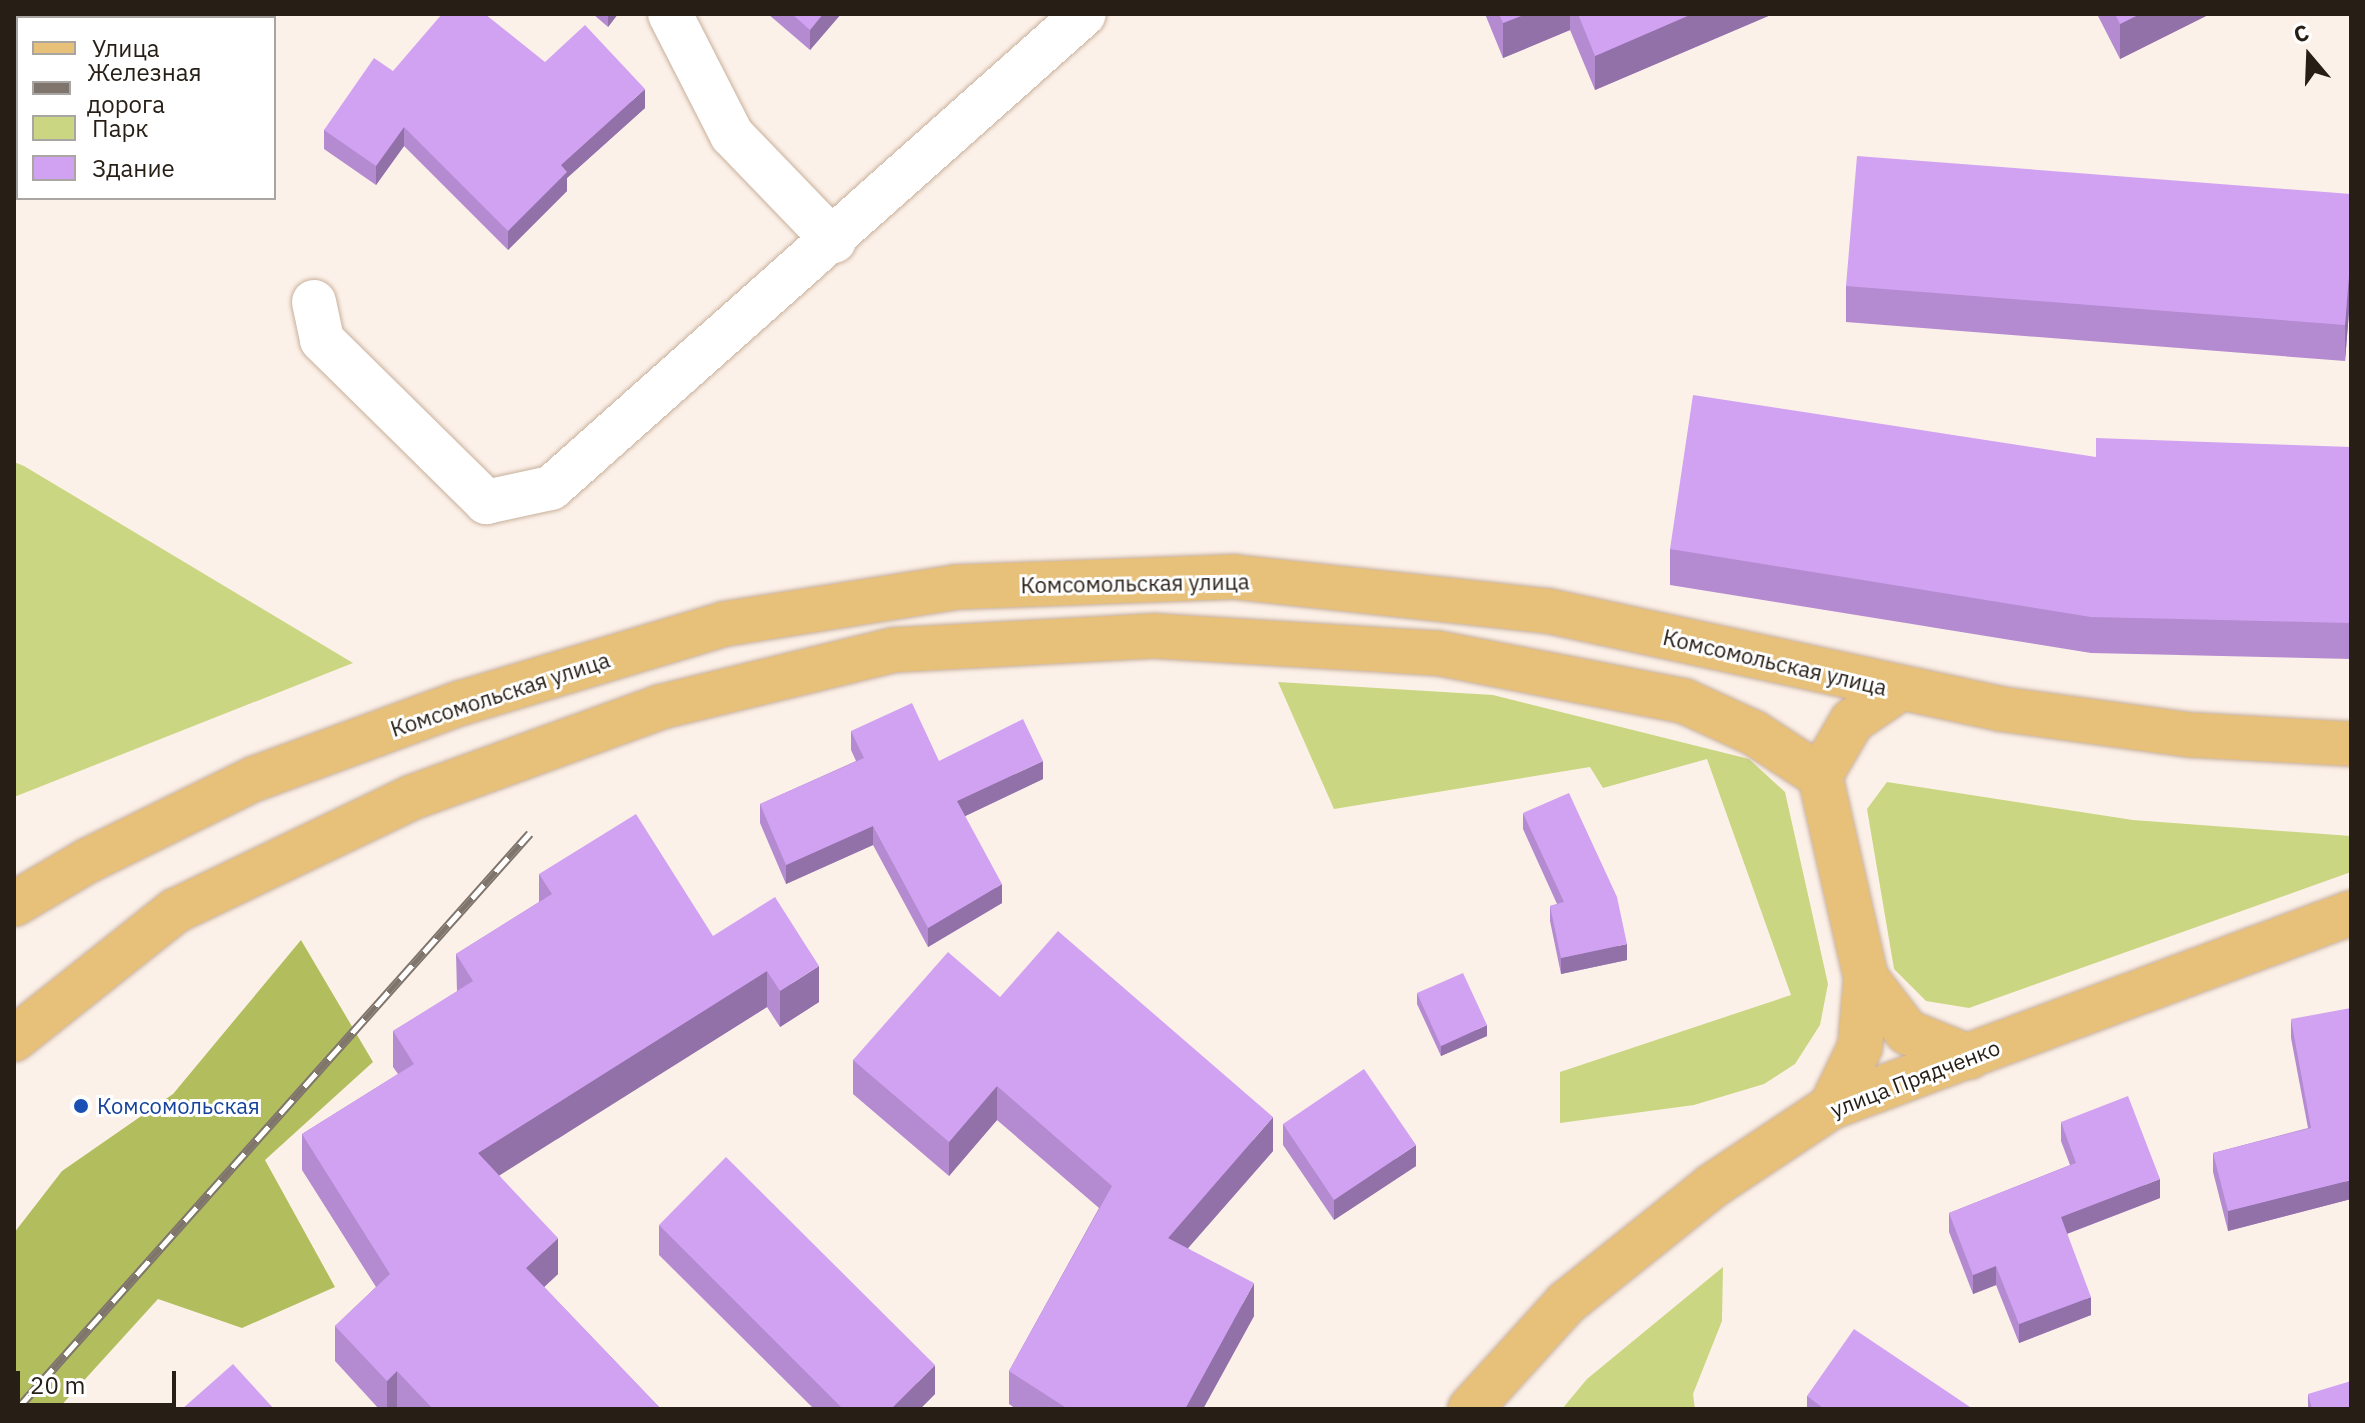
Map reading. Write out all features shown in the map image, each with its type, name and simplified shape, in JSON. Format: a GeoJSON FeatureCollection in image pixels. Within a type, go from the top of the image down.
{"type":"FeatureCollection","features":[{"type":"Feature","properties":{"kind":"main road","name":"Комсомольская улица"},"geometry":{"type":"LineString","coordinates":[[14,904],[87,861],[254,779],[461,703],[724,624],[957,587],[1235,577],[1548,611],[1899,689],[2192,735],[2350,745]]}},
{"type":"Feature","properties":{"kind":"main road"},"geometry":{"type":"LineString","coordinates":[[14,1039],[175,911],[413,797],[660,707],[894,650],[1156,636],[1437,653],[1684,701],[1754,733],[1820,776]]}},
{"type":"Feature","properties":{"kind":"main road"},"geometry":{"type":"LineString","coordinates":[[1831,1107],[1860,1047],[1866,978],[1820,776],[1852,721],[1899,689]]}},
{"type":"Feature","properties":{"kind":"main road","name":"улица Прядченко"},"geometry":{"type":"LineString","coordinates":[[1470,1409],[1566,1303],[1712,1186],[1831,1107],[2351,913]]}},
{"type":"Feature","properties":{"kind":"main road"},"geometry":{"type":"LineString","coordinates":[[1866,978],[1907,1032],[1969,1057]]}},
{"type":"Feature","properties":{"kind":"street"},"geometry":{"type":"LineString","coordinates":[[670,14],[732,135],[834,241]]}},
{"type":"Feature","properties":{"kind":"street"},"geometry":{"type":"LineString","coordinates":[[314,302],[322,340],[486,502],[551,488],[834,241],[1084,14]]}},
{"type":"Feature","properties":{"kind":"green space"},"geometry":{"type":"Polygon","coordinates":[[[14,462],[24,466],[353,663],[14,797],[14,462]]]}},
{"type":"Feature","properties":{"kind":"green space"},"geometry":{"type":"Polygon","coordinates":[[[1278,682],[1493,695],[1749,759],[1785,792],[1828,984],[1820,1025],[1795,1064],[1764,1084],[1694,1105],[1560,1123],[1560,1072],[1791,995],[1707,759],[1603,788],[1590,767],[1334,809],[1278,682]]]}},
{"type":"Feature","properties":{"kind":"green space"},"geometry":{"type":"Polygon","coordinates":[[[1887,782],[2133,820],[2351,836],[2351,872],[1969,1008],[1926,1001],[1894,969],[1867,809],[1887,782]]]}},
{"type":"Feature","properties":{"kind":"green space"},"geometry":{"type":"Polygon","coordinates":[[[301,940],[373,1062],[265,1160],[335,1287],[242,1328],[158,1299],[58,1409],[14,1409],[14,1233],[62,1171],[173,1094],[301,940]]]}},
{"type":"Feature","properties":{"kind":"green space"},"geometry":{"type":"Polygon","coordinates":[[[1723,1267],[1722,1321],[1693,1394],[1695,1409],[1562,1409],[1587,1379],[1723,1267]]]}},
{"type":"Feature","properties":{"kind":"building"},"geometry":{"type":"Polygon","coordinates":[[[442,14],[485,14],[545,62],[585,25],[645,89],[561,165],[567,172],[508,231],[404,127],[376,166],[324,130],[374,58],[393,71],[442,14]]]}},
{"type":"Feature","properties":{"kind":"building"},"geometry":{"type":"Polygon","coordinates":[[[792,14],[823,14],[810,30],[792,14]]]}},
{"type":"Feature","properties":{"kind":"building"},"geometry":{"type":"Polygon","coordinates":[[[1499,14],[1526,14],[1503,23],[1499,14]]]}},
{"type":"Feature","properties":{"kind":"building"},"geometry":{"type":"Polygon","coordinates":[[[1578,14],[1692,14],[1595,56],[1578,14]]]}},
{"type":"Feature","properties":{"kind":"building"},"geometry":{"type":"Polygon","coordinates":[[[2115,14],[2140,14],[2120,24],[2115,14]]]}},
{"type":"Feature","properties":{"kind":"building"},"geometry":{"type":"Polygon","coordinates":[[[1857,156],[2351,194],[2351,250],[2345,325],[1846,286],[1857,156]]]}},
{"type":"Feature","properties":{"kind":"building"},"geometry":{"type":"Polygon","coordinates":[[[1693,395],[2096,457],[2096,438],[2351,447],[2351,623],[2091,617],[1670,549],[1693,395]]]}},
{"type":"Feature","properties":{"kind":"building"},"geometry":{"type":"Polygon","coordinates":[[[912,703],[939,761],[1023,719],[1043,761],[957,801],[1002,884],[928,928],[873,826],[786,865],[760,804],[864,758],[851,731],[912,703]]]}},
{"type":"Feature","properties":{"kind":"building"},"geometry":{"type":"Polygon","coordinates":[[[1569,793],[1617,897],[1627,944],[1561,958],[1550,906],[1564,902],[1523,813],[1569,793]]]}},
{"type":"Feature","properties":{"kind":"building"},"geometry":{"type":"Polygon","coordinates":[[[636,814],[713,936],[775,897],[819,966],[780,991],[767,971],[478,1153],[558,1238],[526,1268],[661,1409],[433,1409],[397,1371],[387,1381],[335,1326],[390,1274],[302,1134],[414,1064],[393,1031],[473,981],[456,954],[552,894],[539,874],[636,814]]]}},
{"type":"Feature","properties":{"kind":"building"},"geometry":{"type":"Polygon","coordinates":[[[1058,931],[1273,1117],[1168,1238],[1254,1283],[1185,1409],[1068,1409],[1009,1371],[1112,1186],[997,1086],[949,1142],[853,1060],[948,952],[1000,997],[1058,931]]]}},
{"type":"Feature","properties":{"kind":"building"},"geometry":{"type":"Polygon","coordinates":[[[1463,973],[1487,1025],[1441,1046],[1417,993],[1463,973]]]}},
{"type":"Feature","properties":{"kind":"building"},"geometry":{"type":"Polygon","coordinates":[[[2351,1008],[2351,1180],[2228,1211],[2213,1153],[2311,1128],[2291,1019],[2351,1008]]]}},
{"type":"Feature","properties":{"kind":"building"},"geometry":{"type":"Polygon","coordinates":[[[1364,1069],[1416,1145],[1334,1200],[1283,1124],[1364,1069]]]}},
{"type":"Feature","properties":{"kind":"building"},"geometry":{"type":"Polygon","coordinates":[[[2128,1096],[2160,1179],[2061,1217],[2091,1297],[2019,1324],[1996,1266],[1973,1275],[1949,1213],[2076,1163],[2061,1122],[2128,1096]]]}},
{"type":"Feature","properties":{"kind":"building"},"geometry":{"type":"Polygon","coordinates":[[[726,1157],[935,1365],[891,1409],[843,1409],[659,1225],[726,1157]]]}},
{"type":"Feature","properties":{"kind":"building"},"geometry":{"type":"Polygon","coordinates":[[[1854,1329],[1973,1409],[1823,1409],[1807,1396],[1854,1329]]]}},
{"type":"Feature","properties":{"kind":"building"},"geometry":{"type":"Polygon","coordinates":[[[233,1364],[274,1409],[182,1409],[233,1364]]]}},
{"type":"Feature","properties":{"kind":"building"},"geometry":{"type":"Polygon","coordinates":[[[2351,1381],[2351,1409],[2312,1409],[2308,1394],[2351,1381]]]}},
{"type":"Feature","properties":{"kind":"railway"},"geometry":{"type":"LineString","coordinates":[[17,1409],[530,833]]}},
{"type":"Feature","properties":{"kind":"place","name":"Комсомольская"},"geometry":{"type":"Point","coordinates":[81,1106]}}]}
